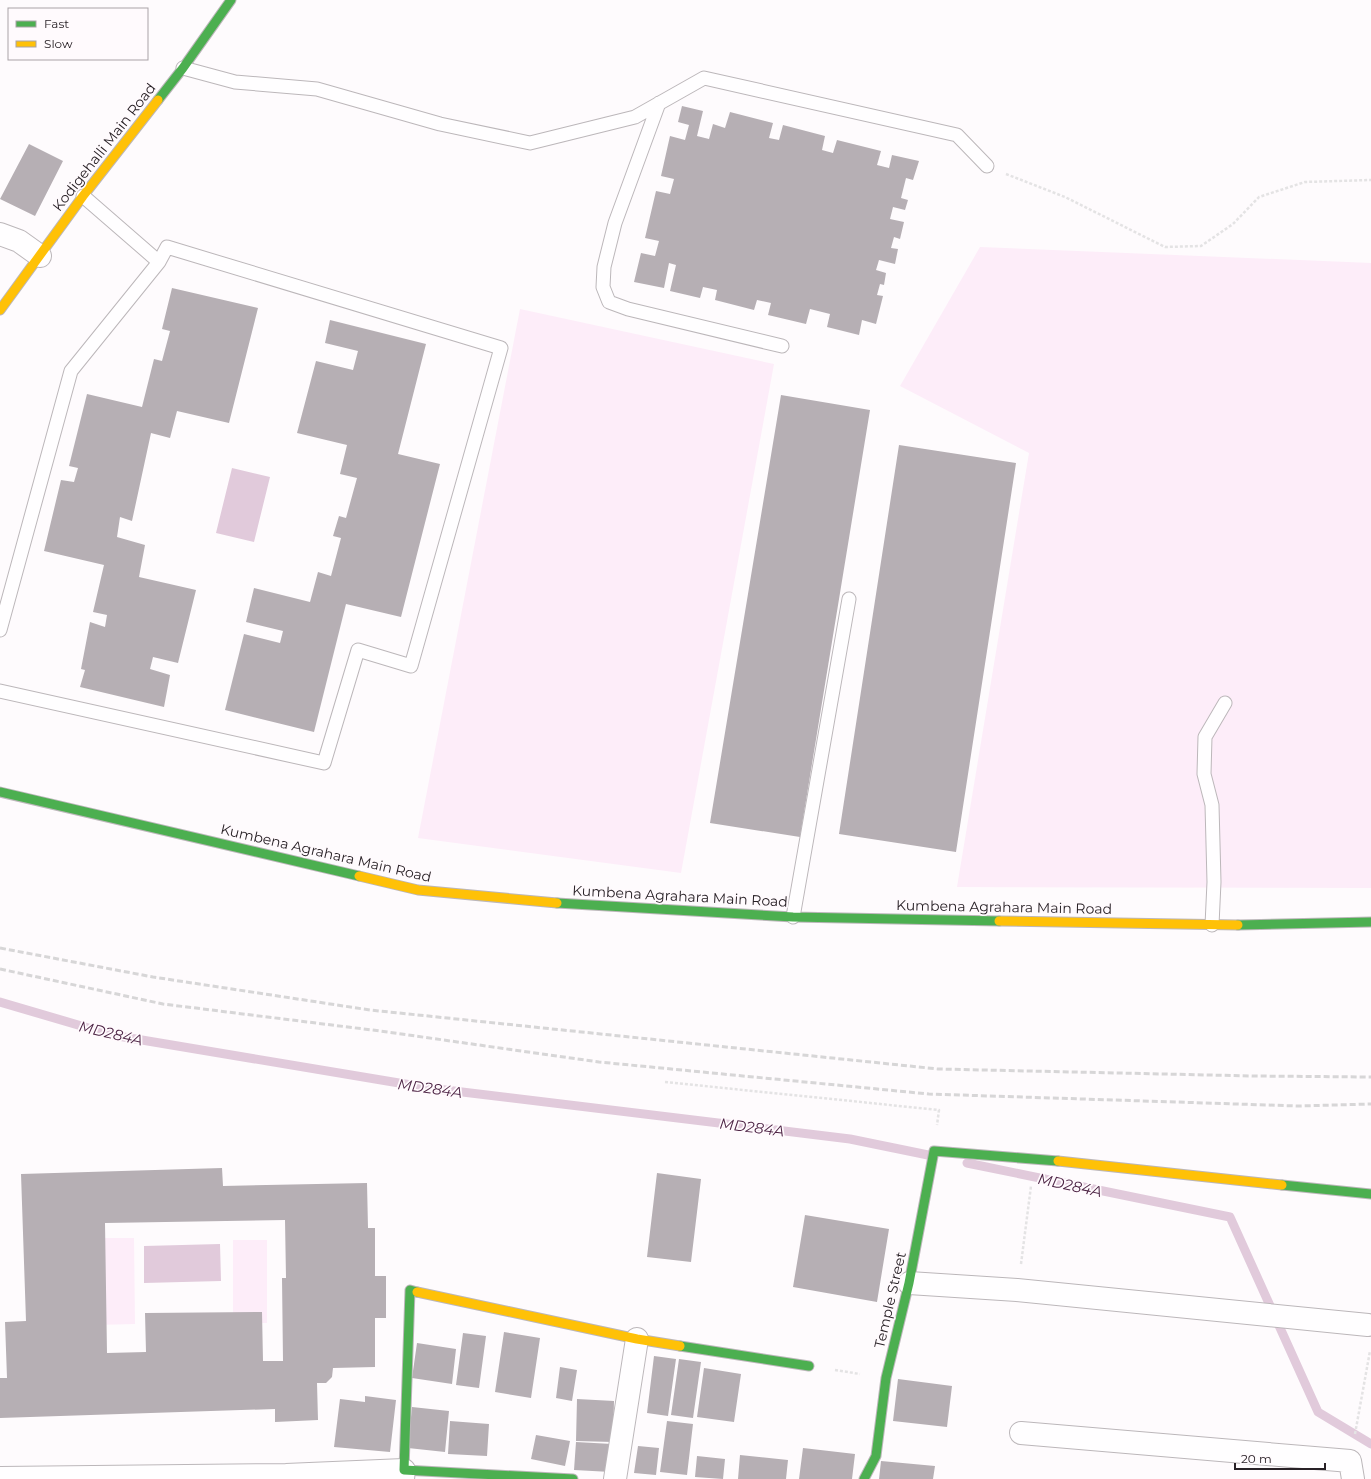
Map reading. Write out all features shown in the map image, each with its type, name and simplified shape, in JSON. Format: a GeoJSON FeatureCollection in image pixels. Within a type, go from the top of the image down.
{"type":"FeatureCollection","features":[{"type":"Feature","properties":{"kind":"street","name":"Kodigehalli Main Road"},"geometry":{"type":"LineString","coordinates":[[0,310],[83,196],[183,68],[231,0]]}},
{"type":"Feature","properties":{"kind":"street"},"geometry":{"type":"LineString","coordinates":[[0,234],[19,241],[40,256]]}},
{"type":"Feature","properties":{"kind":"street","name":"Kumbena Agrahara Main Road"},"geometry":{"type":"LineString","coordinates":[[0,792],[418,890],[573,905],[793,917],[1212,925],[1371,922]]}},
{"type":"Feature","properties":{"kind":"street"},"geometry":{"type":"LineString","coordinates":[[934,1151],[1034,1159],[1371,1194]]}},
{"type":"Feature","properties":{"kind":"street","name":"Temple Street"},"geometry":{"type":"LineString","coordinates":[[864,1479],[876,1456],[886,1378],[909,1283],[934,1151]]}},
{"type":"Feature","properties":{"kind":"street"},"geometry":{"type":"LineString","coordinates":[[909,1283],[1017,1290],[1368,1326]]}},
{"type":"Feature","properties":{"kind":"street"},"geometry":{"type":"LineString","coordinates":[[403,1474],[410,1290],[637,1339],[809,1366]]}},
{"type":"Feature","properties":{"kind":"street"},"geometry":{"type":"LineString","coordinates":[[615,1479],[637,1339]]}},
{"type":"Feature","properties":{"kind":"street"},"geometry":{"type":"LineString","coordinates":[[1021,1433],[1352,1470]]}},
{"type":"Feature","properties":{"kind":"street"},"geometry":{"type":"LineString","coordinates":[[0,1478],[286,1477],[403,1474],[573,1479]]}},
{"type":"Feature","properties":{"kind":"lane"},"geometry":{"type":"LineString","coordinates":[[183,68],[235,82],[317,89],[440,124],[530,143],[635,117],[704,78],[957,135],[987,166]]}},
{"type":"Feature","properties":{"kind":"lane"},"geometry":{"type":"LineString","coordinates":[[659,103],[615,222],[604,267],[603,287],[609,302],[628,309],[782,346]]}},
{"type":"Feature","properties":{"kind":"lane"},"geometry":{"type":"LineString","coordinates":[[83,196],[159,262]]}},
{"type":"Feature","properties":{"kind":"lane"},"geometry":{"type":"LineString","coordinates":[[0,630],[72,371],[159,262],[167,247],[501,348],[411,666],[358,650],[324,763],[0,692]]}},
{"type":"Feature","properties":{"kind":"lane"},"geometry":{"type":"LineString","coordinates":[[793,917],[849,599]]}},
{"type":"Feature","properties":{"kind":"lane"},"geometry":{"type":"LineString","coordinates":[[1212,925],[1214,882],[1212,805],[1204,774],[1205,737],[1225,703]]}},
{"type":"Feature","properties":{"kind":"path"},"geometry":{"type":"LineString","coordinates":[[987,166],[1065,197],[1165,247],[1201,246],[1233,224],[1259,197],[1305,182],[1371,180]]}},
{"type":"Feature","properties":{"kind":"path"},"geometry":{"type":"LineString","coordinates":[[665,1082],[938,1110],[934,1151]]}},
{"type":"Feature","properties":{"kind":"path"},"geometry":{"type":"LineString","coordinates":[[1017,1290],[1034,1159]]}},
{"type":"Feature","properties":{"kind":"path"},"geometry":{"type":"LineString","coordinates":[[1352,1470],[1370,1351],[1368,1326]]}},
{"type":"Feature","properties":{"kind":"path"},"geometry":{"type":"LineString","coordinates":[[809,1366],[886,1378]]}},
{"type":"Feature","properties":{"kind":"shaded area"},"geometry":{"type":"Polygon","coordinates":[[[980,247],[1371,263],[1371,888],[957,887],[1029,453],[900,386],[980,247]]]}},
{"type":"Feature","properties":{"kind":"shaded area"},"geometry":{"type":"Polygon","coordinates":[[[520,309],[774,364],[681,873],[418,838],[520,309]]]}},
{"type":"Feature","properties":{"kind":"shaded area"},"geometry":{"type":"Polygon","coordinates":[[[232,468],[270,477],[254,542],[216,533],[232,468]]]}},
{"type":"Feature","properties":{"kind":"shaded area"},"geometry":{"type":"Polygon","coordinates":[[[95,1238],[134,1238],[135,1324],[96,1325],[95,1238]]]}},
{"type":"Feature","properties":{"kind":"shaded area"},"geometry":{"type":"Polygon","coordinates":[[[233,1240],[267,1240],[267,1323],[233,1323],[233,1240]]]}},
{"type":"Feature","properties":{"kind":"shaded area"},"geometry":{"type":"Polygon","coordinates":[[[220,1244],[221,1281],[144,1283],[144,1246],[220,1244]]]}},
{"type":"Feature","properties":{"kind":"building"},"geometry":{"type":"Polygon","coordinates":[[[682,106],[703,111],[697,136],[709,139],[713,124],[725,128],[730,112],[773,123],[769,138],[779,140],[783,125],[825,136],[822,150],[833,153],[837,140],[881,151],[877,165],[889,168],[892,155],[919,161],[913,180],[906,178],[901,198],[908,200],[905,210],[893,207],[890,219],[904,222],[900,239],[894,237],[891,248],[898,249],[895,264],[879,260],[876,270],[886,273],[884,285],[880,284],[877,295],[883,296],[876,324],[862,320],[859,335],[827,327],[830,314],[810,309],[806,324],[768,315],[771,303],[757,300],[754,310],[715,300],[717,290],[703,287],[700,298],[670,291],[676,265],[669,263],[664,288],[634,282],[641,253],[655,256],[659,241],[645,238],[656,191],[670,194],[674,179],[661,176],[670,136],[685,140],[689,125],[678,122],[682,106]]]}},
{"type":"Feature","properties":{"kind":"building"},"geometry":{"type":"Polygon","coordinates":[[[29,144],[63,161],[35,216],[0,199],[29,144]]]}},
{"type":"Feature","properties":{"kind":"building"},"geometry":{"type":"Polygon","coordinates":[[[172,288],[258,308],[229,423],[177,411],[170,438],[151,433],[132,521],[120,517],[117,537],[145,545],[139,577],[196,590],[178,663],[153,657],[150,669],[170,675],[164,707],[80,687],[85,670],[81,669],[90,622],[105,627],[107,615],[93,612],[104,565],[44,551],[61,480],[74,482],[78,468],[69,466],[87,394],[142,407],[154,359],[162,361],[170,331],[162,329],[172,288]]]}},
{"type":"Feature","properties":{"kind":"building"},"geometry":{"type":"Polygon","coordinates":[[[330,320],[426,344],[398,454],[440,464],[401,617],[346,604],[314,732],[225,710],[244,634],[280,643],[283,631],[246,622],[254,588],[310,602],[318,572],[331,576],[341,538],[333,536],[339,516],[346,518],[357,478],[340,474],[347,445],[297,433],[316,361],[353,370],[358,351],[325,343],[330,320]]]}},
{"type":"Feature","properties":{"kind":"building"},"geometry":{"type":"Polygon","coordinates":[[[781,395],[870,410],[800,837],[710,823],[781,395]]]}},
{"type":"Feature","properties":{"kind":"building"},"geometry":{"type":"Polygon","coordinates":[[[899,445],[1016,463],[956,852],[839,834],[899,445]]]}},
{"type":"Feature","properties":{"kind":"building"},"geometry":{"type":"Polygon","coordinates":[[[222,1168],[223,1186],[367,1183],[368,1228],[375,1228],[375,1276],[386,1276],[386,1318],[375,1318],[375,1367],[333,1368],[332,1377],[326,1383],[317,1383],[318,1420],[275,1422],[275,1409],[0,1418],[0,1378],[7,1378],[5,1322],[26,1321],[21,1174],[222,1168]],[[285,1220],[105,1223],[107,1353],[146,1352],[145,1313],[262,1312],[263,1361],[283,1361],[282,1278],[286,1278],[285,1220]]]}},
{"type":"Feature","properties":{"kind":"building"},"geometry":{"type":"Polygon","coordinates":[[[657,1173],[701,1179],[691,1262],[647,1257],[657,1173]]]}},
{"type":"Feature","properties":{"kind":"building"},"geometry":{"type":"Polygon","coordinates":[[[805,1215],[889,1229],[877,1302],[793,1287],[805,1215]]]}},
{"type":"Feature","properties":{"kind":"building"},"geometry":{"type":"Polygon","coordinates":[[[504,1332],[540,1338],[531,1398],[495,1392],[504,1332]]]}},
{"type":"Feature","properties":{"kind":"building"},"geometry":{"type":"Polygon","coordinates":[[[463,1333],[486,1336],[479,1388],[456,1385],[463,1333]]]}},
{"type":"Feature","properties":{"kind":"building"},"geometry":{"type":"Polygon","coordinates":[[[417,1343],[456,1349],[452,1384],[412,1378],[417,1343]]]}},
{"type":"Feature","properties":{"kind":"building"},"geometry":{"type":"Polygon","coordinates":[[[654,1356],[676,1359],[668,1416],[647,1413],[654,1356]]]}},
{"type":"Feature","properties":{"kind":"building"},"geometry":{"type":"Polygon","coordinates":[[[679,1359],[701,1362],[693,1418],[671,1415],[679,1359]]]}},
{"type":"Feature","properties":{"kind":"building"},"geometry":{"type":"Polygon","coordinates":[[[560,1367],[577,1370],[572,1401],[556,1398],[560,1367]]]}},
{"type":"Feature","properties":{"kind":"building"},"geometry":{"type":"Polygon","coordinates":[[[704,1368],[741,1374],[734,1422],[697,1417],[704,1368]]]}},
{"type":"Feature","properties":{"kind":"building"},"geometry":{"type":"Polygon","coordinates":[[[898,1379],[952,1386],[947,1427],[893,1421],[898,1379]]]}},
{"type":"Feature","properties":{"kind":"building"},"geometry":{"type":"Polygon","coordinates":[[[365,1396],[396,1400],[390,1452],[334,1447],[340,1399],[365,1402],[365,1396]]]}},
{"type":"Feature","properties":{"kind":"building"},"geometry":{"type":"Polygon","coordinates":[[[577,1399],[614,1401],[613,1442],[576,1441],[577,1399]]]}},
{"type":"Feature","properties":{"kind":"building"},"geometry":{"type":"Polygon","coordinates":[[[412,1407],[449,1411],[445,1452],[408,1448],[412,1407]]]}},
{"type":"Feature","properties":{"kind":"building"},"geometry":{"type":"Polygon","coordinates":[[[450,1421],[489,1424],[487,1456],[448,1454],[450,1421]]]}},
{"type":"Feature","properties":{"kind":"building"},"geometry":{"type":"Polygon","coordinates":[[[667,1421],[693,1424],[687,1475],[660,1472],[667,1421]]]}},
{"type":"Feature","properties":{"kind":"building"},"geometry":{"type":"Polygon","coordinates":[[[536,1435],[570,1441],[565,1466],[531,1459],[536,1435]]]}},
{"type":"Feature","properties":{"kind":"building"},"geometry":{"type":"Polygon","coordinates":[[[576,1442],[612,1444],[611,1472],[574,1470],[576,1442]]]}},
{"type":"Feature","properties":{"kind":"building"},"geometry":{"type":"Polygon","coordinates":[[[638,1446],[659,1448],[656,1475],[634,1473],[638,1446]]]}},
{"type":"Feature","properties":{"kind":"building"},"geometry":{"type":"Polygon","coordinates":[[[803,1448],[855,1454],[852,1479],[799,1479],[803,1448]]]}},
{"type":"Feature","properties":{"kind":"building"},"geometry":{"type":"Polygon","coordinates":[[[740,1455],[788,1460],[786,1479],[738,1479],[740,1455]]]}},
{"type":"Feature","properties":{"kind":"building"},"geometry":{"type":"Polygon","coordinates":[[[697,1456],[725,1459],[723,1479],[695,1477],[697,1456]]]}},
{"type":"Feature","properties":{"kind":"building"},"geometry":{"type":"Polygon","coordinates":[[[881,1461],[935,1466],[933,1479],[879,1479],[881,1461]]]}},
{"type":"Feature","properties":{"kind":"waterway","name":"MD284A"},"geometry":{"type":"LineString","coordinates":[[0,1002],[112,1035],[429,1088],[850,1139],[933,1156]]}},
{"type":"Feature","properties":{"kind":"waterway","name":"MD284A"},"geometry":{"type":"LineString","coordinates":[[967,1163],[1230,1217],[1318,1412],[1371,1444]]}},
{"type":"Feature","properties":{"kind":"railway"},"geometry":{"type":"LineString","coordinates":[[0,948],[153,977],[370,1010],[938,1069],[1371,1077]]}},
{"type":"Feature","properties":{"kind":"railway"},"geometry":{"type":"LineString","coordinates":[[0,969],[163,1004],[380,1031],[599,1062],[929,1094],[1298,1106],[1371,1104]]}},
{"type":"Feature","properties":{"kind":"traffic: fast"},"geometry":{"type":"LineString","coordinates":[[158,100],[183,68],[231,0]]}},
{"type":"Feature","properties":{"kind":"traffic: fast"},"geometry":{"type":"LineString","coordinates":[[0,792],[359,876]]}},
{"type":"Feature","properties":{"kind":"traffic: fast"},"geometry":{"type":"LineString","coordinates":[[557,903],[793,917],[999,921]]}},
{"type":"Feature","properties":{"kind":"traffic: fast"},"geometry":{"type":"LineString","coordinates":[[1238,925],[1371,922]]}},
{"type":"Feature","properties":{"kind":"traffic: fast"},"geometry":{"type":"LineString","coordinates":[[864,1479],[876,1456],[886,1378],[909,1283],[934,1151],[1058,1161]]}},
{"type":"Feature","properties":{"kind":"traffic: fast"},"geometry":{"type":"LineString","coordinates":[[1282,1185],[1371,1194]]}},
{"type":"Feature","properties":{"kind":"traffic: fast"},"geometry":{"type":"LineString","coordinates":[[417,1292],[410,1290],[404,1470],[573,1479]]}},
{"type":"Feature","properties":{"kind":"traffic: fast"},"geometry":{"type":"LineString","coordinates":[[680,1346],[809,1366]]}},
{"type":"Feature","properties":{"kind":"traffic: slow"},"geometry":{"type":"LineString","coordinates":[[0,310],[83,196],[158,100]]}},
{"type":"Feature","properties":{"kind":"traffic: slow"},"geometry":{"type":"LineString","coordinates":[[359,876],[418,890],[557,903]]}},
{"type":"Feature","properties":{"kind":"traffic: slow"},"geometry":{"type":"LineString","coordinates":[[999,921],[1238,925]]}},
{"type":"Feature","properties":{"kind":"traffic: slow"},"geometry":{"type":"LineString","coordinates":[[1058,1161],[1282,1185]]}},
{"type":"Feature","properties":{"kind":"traffic: slow"},"geometry":{"type":"LineString","coordinates":[[417,1292],[637,1339],[680,1346]]}}]}
